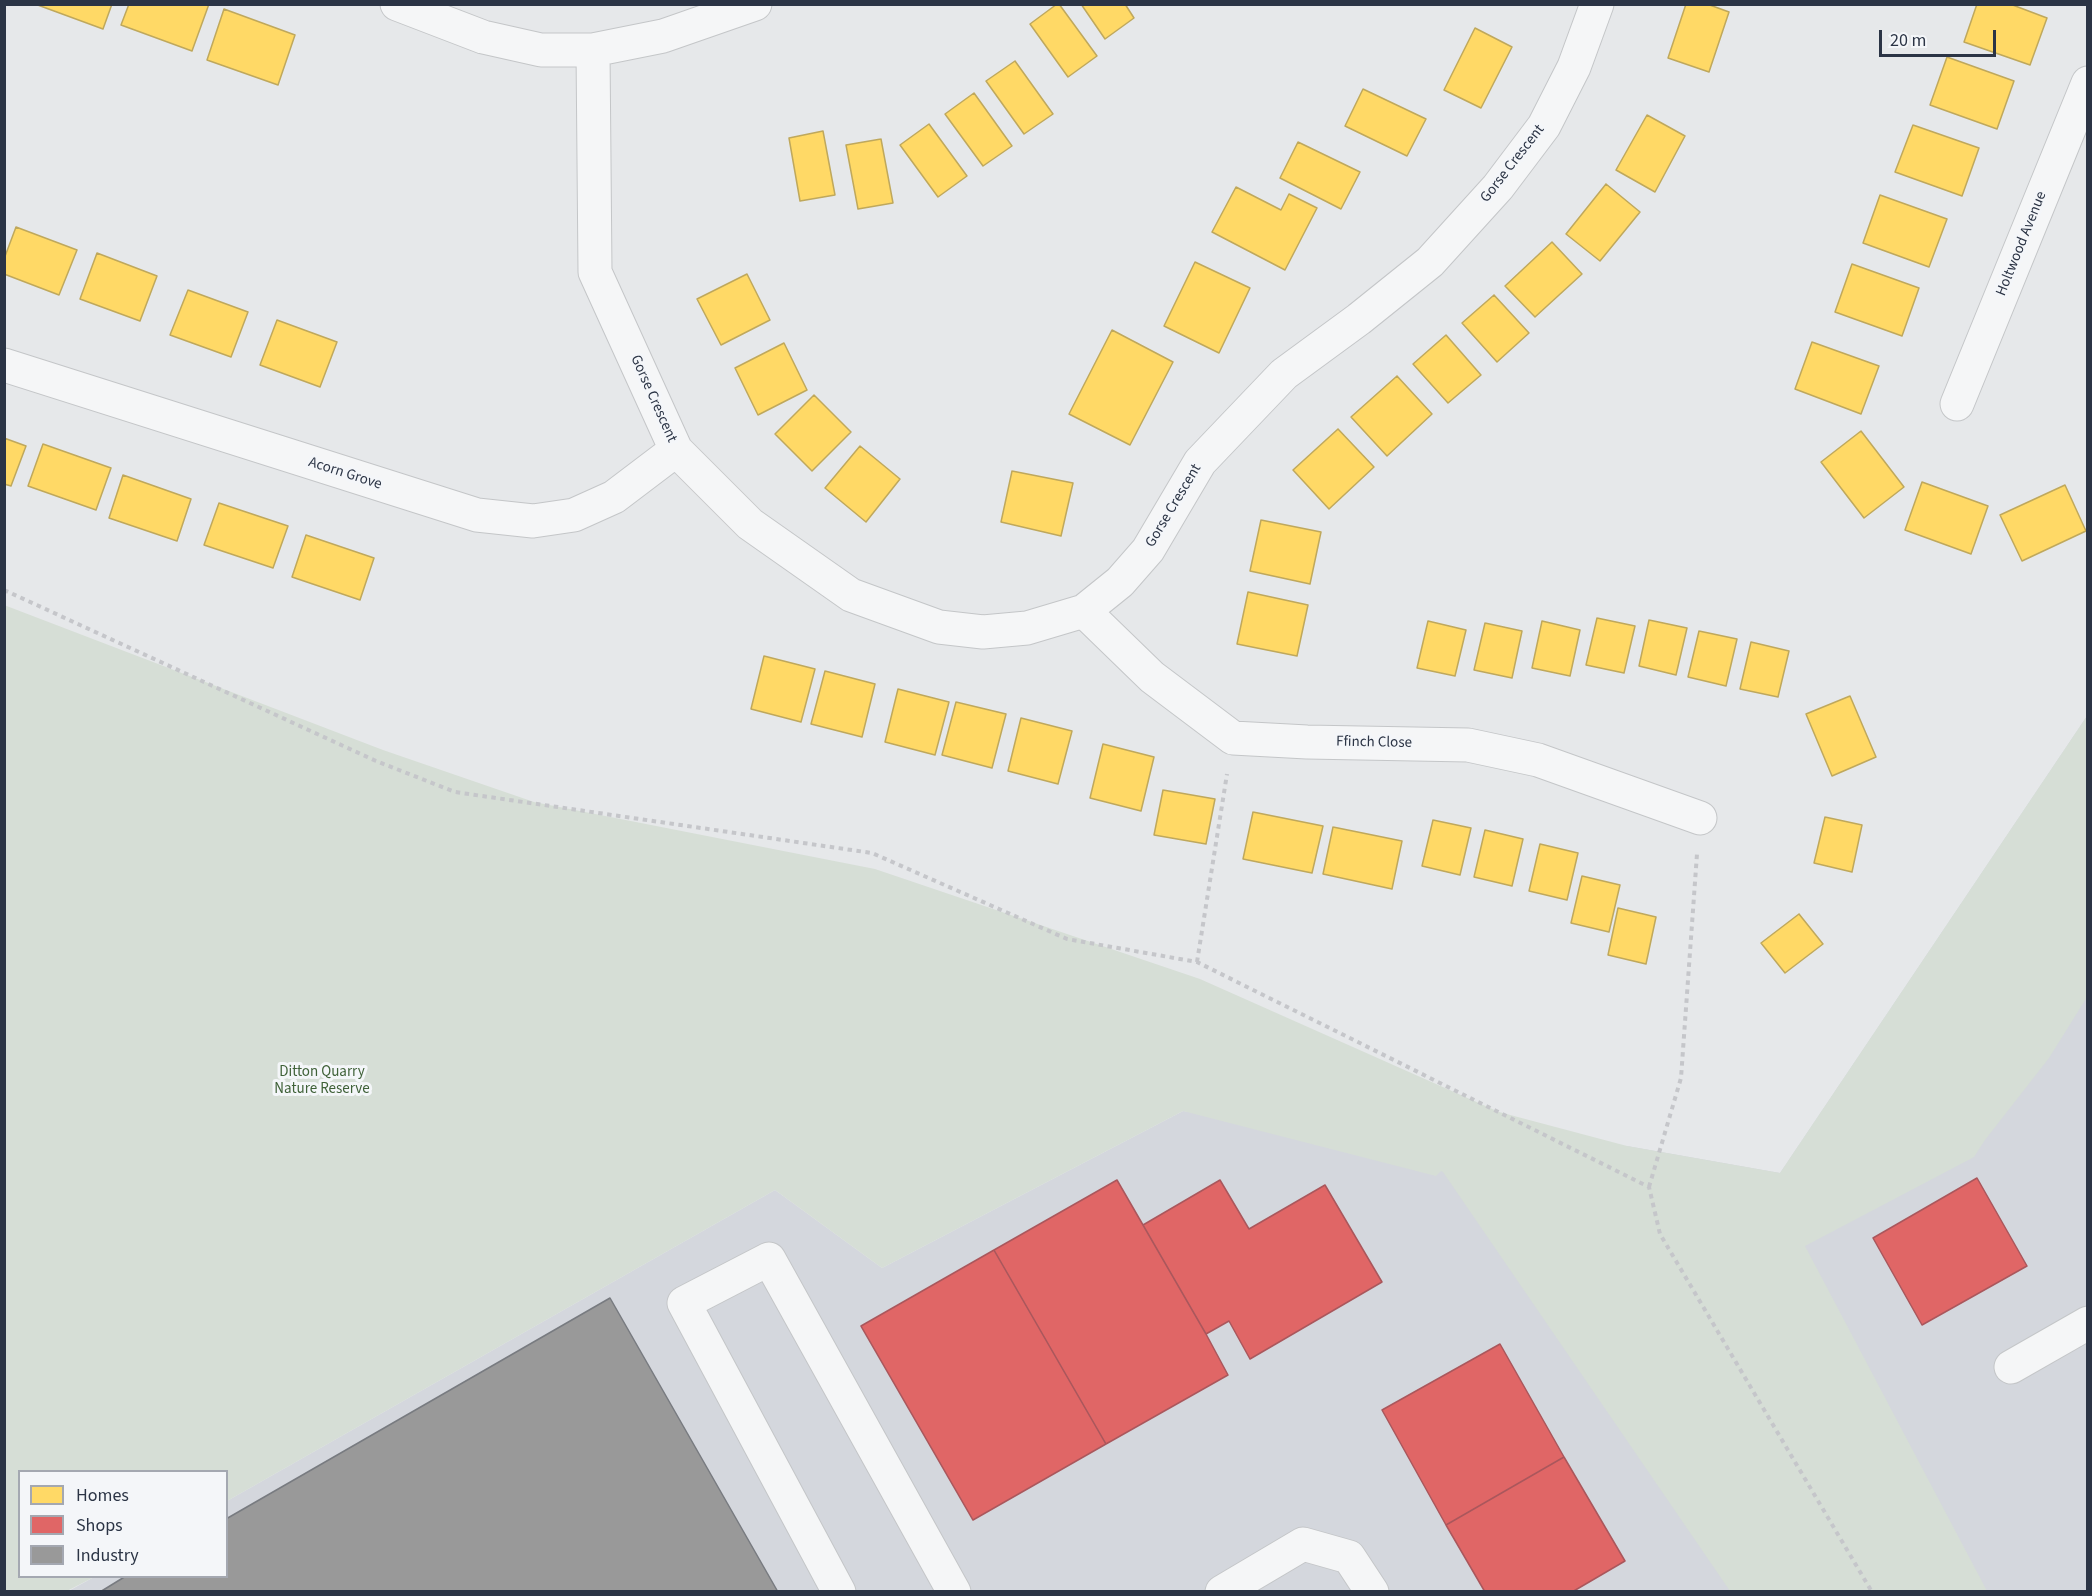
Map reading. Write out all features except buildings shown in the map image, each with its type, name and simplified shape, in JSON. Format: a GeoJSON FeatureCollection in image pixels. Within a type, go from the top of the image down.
{"type":"FeatureCollection","features":[{"type":"Feature","properties":{"kind":"street"},"geometry":{"type":"LineString","coordinates":[[397,4],[483,37],[541,50],[593,50],[663,36],[755,4]]}},
{"type":"Feature","properties":{"kind":"street","name":"Gorse Crescent"},"geometry":{"type":"LineString","coordinates":[[593,50],[595,272],[676,450],[750,524],[851,595],[939,627],[983,632],[1028,628],[1084,611],[1120,582],[1148,550],[1200,462],[1284,374],[1359,319],[1430,262],[1498,187],[1544,126],[1574,67],[1597,4]]}},
{"type":"Feature","properties":{"kind":"street","name":"Holtwood Avenue"},"geometry":{"type":"LineString","coordinates":[[1957,404],[2088,83]]}},
{"type":"Feature","properties":{"kind":"street","name":"Acorn Grove"},"geometry":{"type":"LineString","coordinates":[[4,365],[477,515],[533,521],[574,515],[614,497],[676,450]]}},
{"type":"Feature","properties":{"kind":"street"},"geometry":{"type":"LineString","coordinates":[[1084,611],[1152,677],[1233,738]]}},
{"type":"Feature","properties":{"kind":"street","name":"Ffinch Close"},"geometry":{"type":"LineString","coordinates":[[1233,738],[1468,745],[1539,760],[1700,818]]}},
{"type":"Feature","properties":{"kind":"street"},"geometry":{"type":"LineString","coordinates":[[839,1592],[684,1303],[769,1259],[954,1592]]}},
{"type":"Feature","properties":{"kind":"street"},"geometry":{"type":"LineString","coordinates":[[2011,1367],[2088,1323]]}},
{"type":"Feature","properties":{"kind":"street"},"geometry":{"type":"LineString","coordinates":[[1222,1592],[1303,1544],[1349,1557],[1372,1592]]}},
{"type":"Feature","properties":{"kind":"path"},"geometry":{"type":"LineString","coordinates":[[4,590],[376,761],[456,792],[872,853],[1067,939],[1197,962],[1649,1187]]}},
{"type":"Feature","properties":{"kind":"path"},"geometry":{"type":"LineString","coordinates":[[1197,962],[1233,738]]}},
{"type":"Feature","properties":{"kind":"path"},"geometry":{"type":"LineString","coordinates":[[1700,818],[1681,1078],[1649,1187],[1660,1234],[1872,1592]]}},
{"type":"Feature","properties":{"kind":"shaded area"},"geometry":{"type":"Polygon","coordinates":[[[2087,716],[2087,1591],[67,1592],[92,1578],[228,1578],[228,1500],[775,1190],[882,1268],[1183,1111],[1627,1146],[1780,1173],[2087,716]]]}},
{"type":"Feature","properties":{"kind":"green space","name":"Ditton Quarry Nature Reserve"},"geometry":{"type":"Polygon","coordinates":[[[4,605],[383,750],[534,802],[875,869],[1200,979],[1499,1112],[1627,1146],[1780,1173],[2087,716],[2087,997],[2049,1058],[1974,1157],[1805,1246],[1987,1591],[1730,1591],[1443,1172],[1441,1171],[1436,1176],[1183,1111],[882,1268],[775,1190],[228,1500],[228,1470],[18,1470],[18,1578],[92,1578],[67,1591],[5,1591],[4,605]]]}}]}
